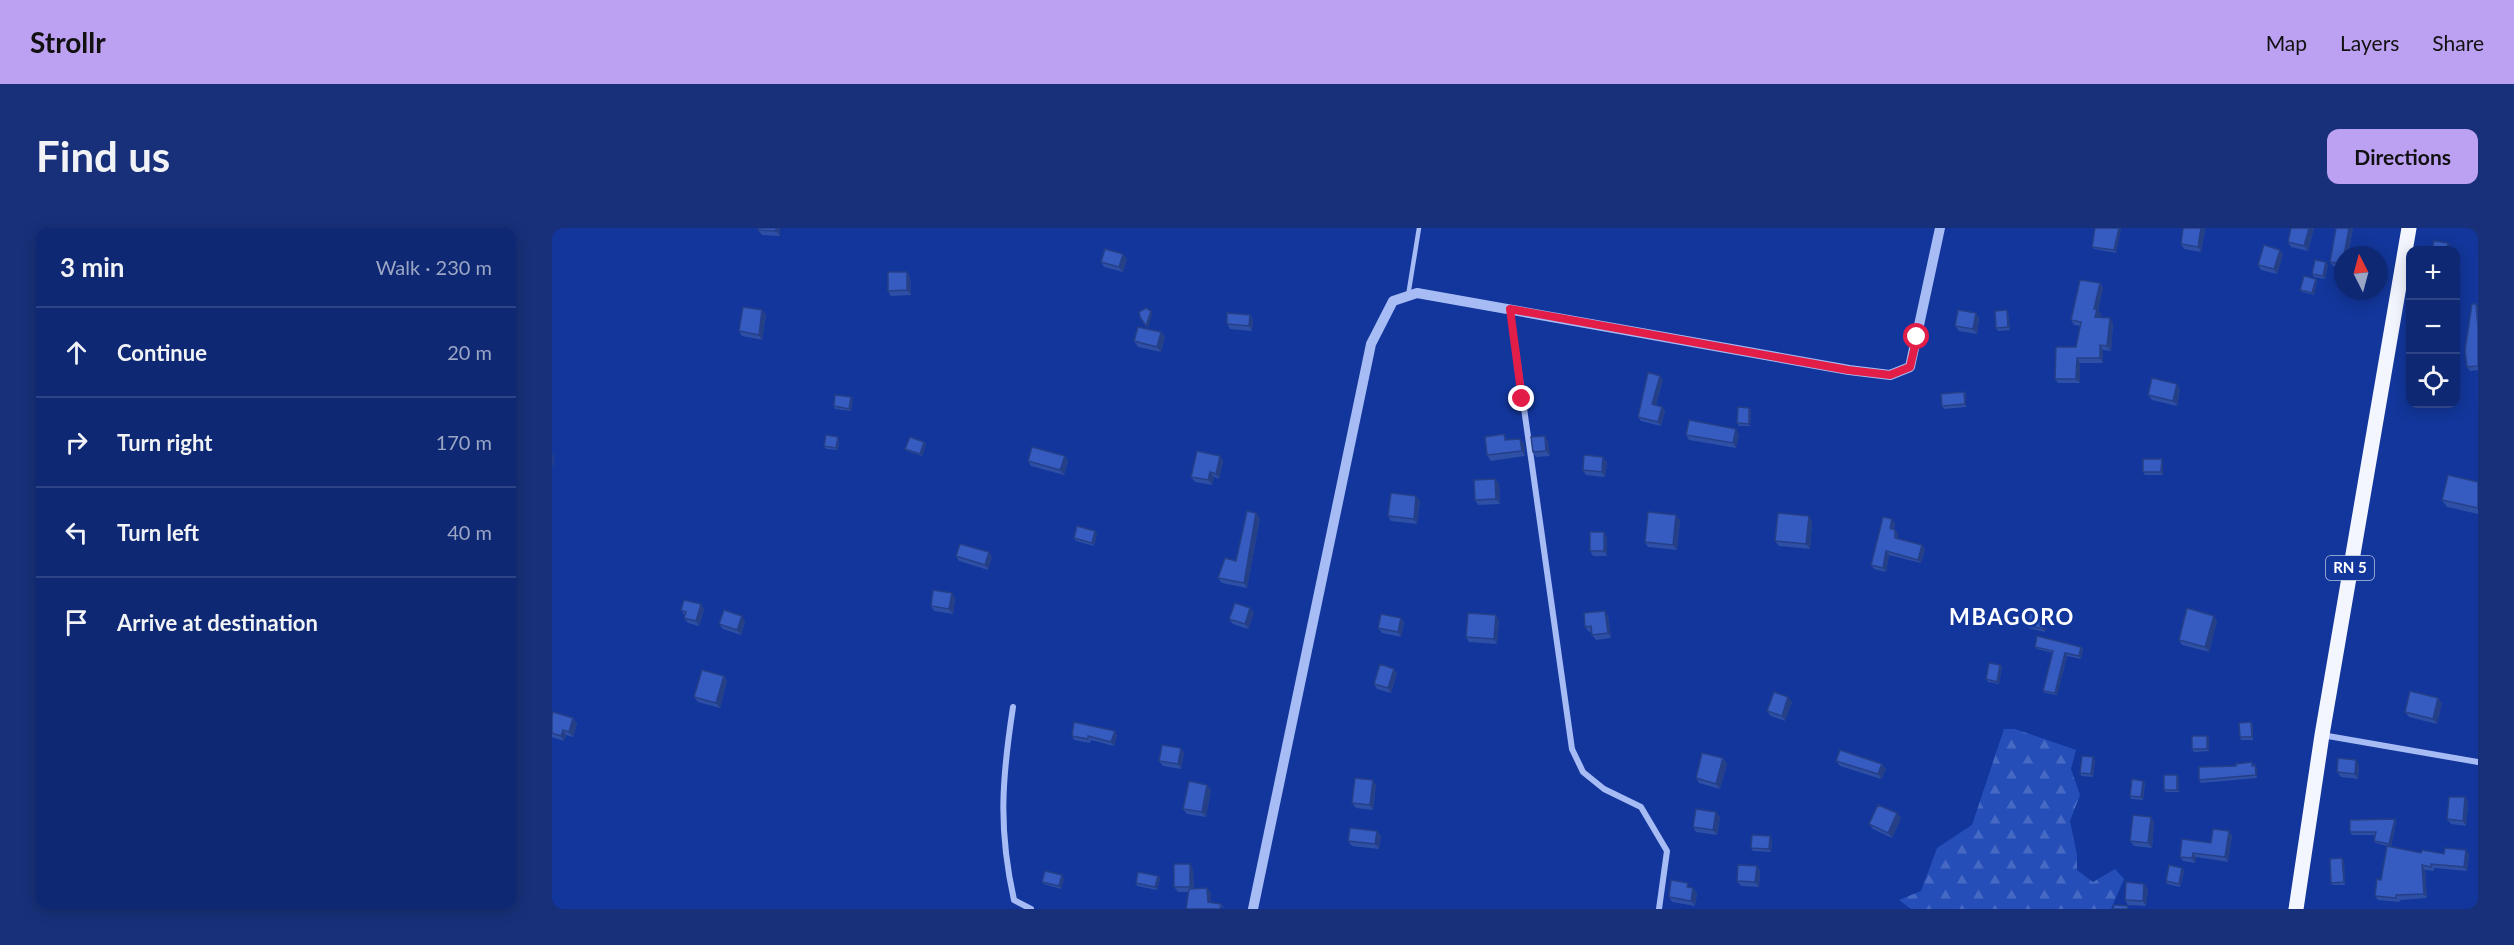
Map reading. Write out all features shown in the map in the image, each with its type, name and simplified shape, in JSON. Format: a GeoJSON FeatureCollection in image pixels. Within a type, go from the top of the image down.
{"type":"FeatureCollection","features":[{"type":"Feature","properties":{"kind":"main road","name":"RN 5"},"geometry":{"type":"LineString","coordinates":[[2296,909],[2322,735],[2409,228]]}},
{"type":"Feature","properties":{"kind":"street"},"geometry":{"type":"LineString","coordinates":[[1253,909],[1371,344],[1394,301],[1417,293],[1848,370],[1890,375],[1910,367],[1940,228]]}},
{"type":"Feature","properties":{"kind":"street"},"geometry":{"type":"LineString","coordinates":[[1510,309],[1572,749],[1583,772],[1590,778],[1604,789],[1641,807],[1667,851],[1659,909]]}},
{"type":"Feature","properties":{"kind":"street"},"geometry":{"type":"LineString","coordinates":[[1013,707],[1003,774],[1002,824],[1006,866],[1014,900],[1031,909]]}},
{"type":"Feature","properties":{"kind":"street"},"geometry":{"type":"LineString","coordinates":[[2322,735],[2478,762]]}},
{"type":"Feature","properties":{"kind":"lane"},"geometry":{"type":"LineString","coordinates":[[1408,296],[1419,228]]}},
{"type":"Feature","properties":{"kind":"green space"},"geometry":{"type":"Polygon","coordinates":[[[2004,729],[2015,729],[2076,750],[2071,769],[2080,795],[2070,821],[2077,855],[2077,870],[2093,882],[2115,869],[2124,879],[2111,909],[1911,909],[1899,900],[1921,891],[1937,848],[1972,825],[2004,729]]]}},
{"type":"Feature","properties":{"kind":"building"},"geometry":{"type":"Polygon","coordinates":[[[759,228],[776,228],[776,231],[758,230],[759,228]]]}},
{"type":"Feature","properties":{"kind":"building"},"geometry":{"type":"Polygon","coordinates":[[[2095,228],[2119,228],[2114,250],[2092,247],[2095,228]]]}},
{"type":"Feature","properties":{"kind":"building"},"geometry":{"type":"Polygon","coordinates":[[[2183,228],[2201,228],[2198,247],[2181,244],[2183,228]]]}},
{"type":"Feature","properties":{"kind":"building"},"geometry":{"type":"Polygon","coordinates":[[[2291,228],[2309,228],[2304,246],[2288,242],[2291,228]]]}},
{"type":"Feature","properties":{"kind":"building"},"geometry":{"type":"Polygon","coordinates":[[[2336,228],[2349,228],[2346,246],[2334,246],[2334,263],[2330,262],[2336,228]]]}},
{"type":"Feature","properties":{"kind":"building"},"geometry":{"type":"Polygon","coordinates":[[[2434,241],[2448,243],[2448,246],[2433,246],[2434,241]]]}},
{"type":"Feature","properties":{"kind":"building"},"geometry":{"type":"Polygon","coordinates":[[[2264,245],[2280,250],[2274,269],[2258,265],[2264,245]]]}},
{"type":"Feature","properties":{"kind":"building"},"geometry":{"type":"Polygon","coordinates":[[[1105,249],[1123,254],[1119,267],[1101,262],[1105,249]]]}},
{"type":"Feature","properties":{"kind":"building"},"geometry":{"type":"Polygon","coordinates":[[[2315,260],[2326,262],[2323,276],[2312,274],[2315,260]]]}},
{"type":"Feature","properties":{"kind":"building"},"geometry":{"type":"Polygon","coordinates":[[[888,272],[907,272],[907,290],[888,291],[888,272]]]}},
{"type":"Feature","properties":{"kind":"building"},"geometry":{"type":"Polygon","coordinates":[[[2304,276],[2316,279],[2312,293],[2300,290],[2304,276]]]}},
{"type":"Feature","properties":{"kind":"building"},"geometry":{"type":"Polygon","coordinates":[[[2080,280],[2100,283],[2094,309],[2097,309],[2095,317],[2110,318],[2107,346],[2100,345],[2100,358],[2077,358],[2076,379],[2055,379],[2056,347],[2076,347],[2081,322],[2071,320],[2080,280]]]}},
{"type":"Feature","properties":{"kind":"building"},"geometry":{"type":"Polygon","coordinates":[[[2472,304],[2476,304],[2478,366],[2467,367],[2465,350],[2472,304]]]}},
{"type":"Feature","properties":{"kind":"building"},"geometry":{"type":"Polygon","coordinates":[[[743,307],[762,310],[759,335],[739,331],[743,307]]]}},
{"type":"Feature","properties":{"kind":"building"},"geometry":{"type":"Polygon","coordinates":[[[1146,308],[1151,311],[1146,326],[1139,312],[1146,308]]]}},
{"type":"Feature","properties":{"kind":"building"},"geometry":{"type":"Polygon","coordinates":[[[1958,310],[1976,313],[1973,329],[1955,326],[1958,310]]]}},
{"type":"Feature","properties":{"kind":"building"},"geometry":{"type":"Polygon","coordinates":[[[2007,310],[2008,327],[1996,328],[1995,311],[2007,310]]]}},
{"type":"Feature","properties":{"kind":"building"},"geometry":{"type":"Polygon","coordinates":[[[1227,313],[1250,315],[1249,326],[1227,324],[1227,313]]]}},
{"type":"Feature","properties":{"kind":"building"},"geometry":{"type":"Polygon","coordinates":[[[1138,327],[1161,332],[1157,347],[1134,341],[1138,327]]]}},
{"type":"Feature","properties":{"kind":"building"},"geometry":{"type":"Polygon","coordinates":[[[1648,372],[1660,376],[1652,404],[1662,407],[1658,422],[1638,417],[1648,372]]]}},
{"type":"Feature","properties":{"kind":"building"},"geometry":{"type":"Polygon","coordinates":[[[2152,378],[2177,384],[2173,401],[2148,395],[2152,378]]]}},
{"type":"Feature","properties":{"kind":"building"},"geometry":{"type":"Polygon","coordinates":[[[1964,392],[1965,404],[1942,406],[1941,394],[1964,392]]]}},
{"type":"Feature","properties":{"kind":"building"},"geometry":{"type":"Polygon","coordinates":[[[835,395],[851,397],[849,409],[834,406],[835,395]]]}},
{"type":"Feature","properties":{"kind":"building"},"geometry":{"type":"Polygon","coordinates":[[[1738,407],[1749,408],[1749,424],[1737,423],[1738,407]]]}},
{"type":"Feature","properties":{"kind":"building"},"geometry":{"type":"Polygon","coordinates":[[[1689,420],[1736,429],[1733,443],[1686,435],[1689,420]]]}},
{"type":"Feature","properties":{"kind":"building"},"geometry":{"type":"Polygon","coordinates":[[[1504,434],[1505,440],[1520,439],[1522,451],[1487,455],[1485,437],[1504,434]]]}},
{"type":"Feature","properties":{"kind":"building"},"geometry":{"type":"Polygon","coordinates":[[[826,435],[838,437],[836,448],[824,446],[826,435]]]}},
{"type":"Feature","properties":{"kind":"building"},"geometry":{"type":"Polygon","coordinates":[[[1545,436],[1546,451],[1533,452],[1531,437],[1545,436]]]}},
{"type":"Feature","properties":{"kind":"building"},"geometry":{"type":"Polygon","coordinates":[[[910,437],[924,442],[920,454],[905,449],[910,437]]]}},
{"type":"Feature","properties":{"kind":"building"},"geometry":{"type":"Polygon","coordinates":[[[1032,447],[1065,456],[1060,470],[1028,461],[1032,447]]]}},
{"type":"Feature","properties":{"kind":"building"},"geometry":{"type":"Polygon","coordinates":[[[1197,451],[1220,456],[1216,474],[1210,472],[1208,480],[1191,477],[1197,451]]]}},
{"type":"Feature","properties":{"kind":"building"},"geometry":{"type":"Polygon","coordinates":[[[1584,455],[1603,457],[1602,472],[1583,470],[1584,455]]]}},
{"type":"Feature","properties":{"kind":"building"},"geometry":{"type":"Polygon","coordinates":[[[2143,459],[2162,459],[2161,472],[2143,472],[2143,459]]]}},
{"type":"Feature","properties":{"kind":"building"},"geometry":{"type":"Polygon","coordinates":[[[2448,475],[2478,482],[2478,508],[2442,500],[2448,475]]]}},
{"type":"Feature","properties":{"kind":"building"},"geometry":{"type":"Polygon","coordinates":[[[1495,479],[1496,499],[1475,500],[1474,480],[1495,479]]]}},
{"type":"Feature","properties":{"kind":"building"},"geometry":{"type":"Polygon","coordinates":[[[1391,493],[1416,496],[1414,519],[1388,516],[1391,493]]]}},
{"type":"Feature","properties":{"kind":"building"},"geometry":{"type":"Polygon","coordinates":[[[1247,511],[1256,513],[1244,583],[1218,578],[1225,558],[1236,561],[1247,511]]]}},
{"type":"Feature","properties":{"kind":"building"},"geometry":{"type":"Polygon","coordinates":[[[1648,512],[1676,515],[1673,545],[1645,542],[1648,512]]]}},
{"type":"Feature","properties":{"kind":"building"},"geometry":{"type":"Polygon","coordinates":[[[1778,513],[1809,516],[1806,544],[1775,541],[1778,513]]]}},
{"type":"Feature","properties":{"kind":"building"},"geometry":{"type":"Polygon","coordinates":[[[1883,517],[1892,519],[1890,528],[1895,530],[1895,538],[1922,545],[1918,560],[1886,551],[1883,568],[1871,565],[1883,517]]]}},
{"type":"Feature","properties":{"kind":"building"},"geometry":{"type":"Polygon","coordinates":[[[1077,526],[1095,531],[1092,543],[1074,538],[1077,526]]]}},
{"type":"Feature","properties":{"kind":"building"},"geometry":{"type":"Polygon","coordinates":[[[1590,532],[1604,532],[1604,551],[1590,551],[1590,532]]]}},
{"type":"Feature","properties":{"kind":"building"},"geometry":{"type":"Polygon","coordinates":[[[960,544],[989,552],[985,565],[956,556],[960,544]]]}},
{"type":"Feature","properties":{"kind":"building"},"geometry":{"type":"Polygon","coordinates":[[[933,590],[952,593],[949,609],[931,606],[933,590]]]}},
{"type":"Feature","properties":{"kind":"building"},"geometry":{"type":"Polygon","coordinates":[[[684,600],[701,604],[696,621],[684,618],[686,612],[681,610],[684,600]]]}},
{"type":"Feature","properties":{"kind":"building"},"geometry":{"type":"Polygon","coordinates":[[[1235,603],[1250,608],[1245,624],[1229,619],[1235,603]]]}},
{"type":"Feature","properties":{"kind":"building"},"geometry":{"type":"Polygon","coordinates":[[[2187,608],[2214,616],[2205,647],[2179,640],[2187,608]]]}},
{"type":"Feature","properties":{"kind":"building"},"geometry":{"type":"Polygon","coordinates":[[[724,610],[742,616],[737,630],[719,624],[724,610]]]}},
{"type":"Feature","properties":{"kind":"building"},"geometry":{"type":"Polygon","coordinates":[[[1605,611],[1608,633],[1592,635],[1591,626],[1585,627],[1584,613],[1605,611]]]}},
{"type":"Feature","properties":{"kind":"building"},"geometry":{"type":"Polygon","coordinates":[[[1468,613],[1496,615],[1494,639],[1466,637],[1468,613]]]}},
{"type":"Feature","properties":{"kind":"building"},"geometry":{"type":"Polygon","coordinates":[[[2030,613],[2046,617],[2043,629],[2027,625],[2030,613]]]}},
{"type":"Feature","properties":{"kind":"building"},"geometry":{"type":"Polygon","coordinates":[[[1381,614],[1401,618],[1398,632],[1378,628],[1381,614]]]}},
{"type":"Feature","properties":{"kind":"building"},"geometry":{"type":"Polygon","coordinates":[[[2037,636],[2081,647],[2079,656],[2065,653],[2055,693],[2043,691],[2053,651],[2035,647],[2037,636]]]}},
{"type":"Feature","properties":{"kind":"building"},"geometry":{"type":"Polygon","coordinates":[[[1989,663],[2000,665],[1997,682],[1986,679],[1989,663]]]}},
{"type":"Feature","properties":{"kind":"building"},"geometry":{"type":"Polygon","coordinates":[[[1380,664],[1394,669],[1388,688],[1374,684],[1380,664]]]}},
{"type":"Feature","properties":{"kind":"building"},"geometry":{"type":"Polygon","coordinates":[[[702,670],[724,676],[716,703],[694,697],[702,670]]]}},
{"type":"Feature","properties":{"kind":"building"},"geometry":{"type":"Polygon","coordinates":[[[2410,691],[2438,698],[2433,719],[2405,712],[2410,691]]]}},
{"type":"Feature","properties":{"kind":"building"},"geometry":{"type":"Polygon","coordinates":[[[1774,692],[1788,697],[1782,716],[1767,711],[1774,692]]]}},
{"type":"Feature","properties":{"kind":"building"},"geometry":{"type":"Polygon","coordinates":[[[553,712],[573,718],[569,732],[563,730],[561,736],[552,733],[553,712]]]}},
{"type":"Feature","properties":{"kind":"building"},"geometry":{"type":"Polygon","coordinates":[[[1074,722],[1115,731],[1111,742],[1088,736],[1088,739],[1072,736],[1074,722]]]}},
{"type":"Feature","properties":{"kind":"building"},"geometry":{"type":"Polygon","coordinates":[[[2251,722],[2252,737],[2240,737],[2239,723],[2251,722]]]}},
{"type":"Feature","properties":{"kind":"building"},"geometry":{"type":"Polygon","coordinates":[[[2192,736],[2207,736],[2207,749],[2192,749],[2192,736]]]}},
{"type":"Feature","properties":{"kind":"building"},"geometry":{"type":"Polygon","coordinates":[[[1162,745],[1181,748],[1178,764],[1159,761],[1162,745]]]}},
{"type":"Feature","properties":{"kind":"building"},"geometry":{"type":"Polygon","coordinates":[[[1840,750],[1882,764],[1878,774],[1836,761],[1840,750]]]}},
{"type":"Feature","properties":{"kind":"building"},"geometry":{"type":"Polygon","coordinates":[[[1702,753],[1723,758],[1716,784],[1696,778],[1702,753]]]}},
{"type":"Feature","properties":{"kind":"building"},"geometry":{"type":"Polygon","coordinates":[[[2082,756],[2093,757],[2091,774],[2080,773],[2082,756]]]}},
{"type":"Feature","properties":{"kind":"building"},"geometry":{"type":"Polygon","coordinates":[[[2338,758],[2356,760],[2355,774],[2337,772],[2338,758]]]}},
{"type":"Feature","properties":{"kind":"building"},"geometry":{"type":"Polygon","coordinates":[[[2252,762],[2252,766],[2255,765],[2256,775],[2199,780],[2199,767],[2236,766],[2236,764],[2252,762]]]}},
{"type":"Feature","properties":{"kind":"building"},"geometry":{"type":"Polygon","coordinates":[[[2164,775],[2177,775],[2177,790],[2164,790],[2164,775]]]}},
{"type":"Feature","properties":{"kind":"building"},"geometry":{"type":"Polygon","coordinates":[[[1355,778],[1373,780],[1370,805],[1352,803],[1355,778]]]}},
{"type":"Feature","properties":{"kind":"building"},"geometry":{"type":"Polygon","coordinates":[[[2132,779],[2143,781],[2141,797],[2130,796],[2132,779]]]}},
{"type":"Feature","properties":{"kind":"building"},"geometry":{"type":"Polygon","coordinates":[[[1189,781],[1207,785],[1202,812],[1183,809],[1189,781]]]}},
{"type":"Feature","properties":{"kind":"building"},"geometry":{"type":"Polygon","coordinates":[[[2449,797],[2465,797],[2463,821],[2447,819],[2449,797]]]}},
{"type":"Feature","properties":{"kind":"building"},"geometry":{"type":"Polygon","coordinates":[[[1878,805],[1897,813],[1888,833],[1869,824],[1878,805]]]}},
{"type":"Feature","properties":{"kind":"building"},"geometry":{"type":"Polygon","coordinates":[[[1696,809],[1716,812],[1713,830],[1693,827],[1696,809]]]}},
{"type":"Feature","properties":{"kind":"building"},"geometry":{"type":"Polygon","coordinates":[[[2133,815],[2151,817],[2148,843],[2130,841],[2133,815]]]}},
{"type":"Feature","properties":{"kind":"building"},"geometry":{"type":"Polygon","coordinates":[[[2395,819],[2389,844],[2374,841],[2376,832],[2350,832],[2350,820],[2395,819]]]}},
{"type":"Feature","properties":{"kind":"building"},"geometry":{"type":"Polygon","coordinates":[[[1350,828],[1377,831],[1375,844],[1348,841],[1350,828]]]}},
{"type":"Feature","properties":{"kind":"building"},"geometry":{"type":"Polygon","coordinates":[[[2213,829],[2229,831],[2225,857],[2193,853],[2192,858],[2180,857],[2182,839],[2211,843],[2213,829]]]}},
{"type":"Feature","properties":{"kind":"building"},"geometry":{"type":"Polygon","coordinates":[[[1752,835],[1770,836],[1769,849],[1751,848],[1752,835]]]}},
{"type":"Feature","properties":{"kind":"building"},"geometry":{"type":"Polygon","coordinates":[[[2387,846],[2421,853],[2422,850],[2444,854],[2445,848],[2466,850],[2464,867],[2422,865],[2424,894],[2396,895],[2396,898],[2375,896],[2377,879],[2381,880],[2387,846]]]}},
{"type":"Feature","properties":{"kind":"building"},"geometry":{"type":"Polygon","coordinates":[[[2342,858],[2344,882],[2331,883],[2330,859],[2342,858]]]}},
{"type":"Feature","properties":{"kind":"building"},"geometry":{"type":"Polygon","coordinates":[[[1174,864],[1190,864],[1190,887],[1174,887],[1174,864]]]}},
{"type":"Feature","properties":{"kind":"building"},"geometry":{"type":"Polygon","coordinates":[[[1738,865],[1757,866],[1755,882],[1737,881],[1738,865]]]}},
{"type":"Feature","properties":{"kind":"building"},"geometry":{"type":"Polygon","coordinates":[[[2169,865],[2182,868],[2179,884],[2166,881],[2169,865]]]}},
{"type":"Feature","properties":{"kind":"building"},"geometry":{"type":"Polygon","coordinates":[[[1045,871],[1062,875],[1059,886],[1042,882],[1045,871]]]}},
{"type":"Feature","properties":{"kind":"building"},"geometry":{"type":"Polygon","coordinates":[[[1138,872],[1158,876],[1155,887],[1136,883],[1138,872]]]}},
{"type":"Feature","properties":{"kind":"building"},"geometry":{"type":"Polygon","coordinates":[[[1671,880],[1688,883],[1687,887],[1693,888],[1691,901],[1669,897],[1671,880]]]}},
{"type":"Feature","properties":{"kind":"building"},"geometry":{"type":"Polygon","coordinates":[[[2126,882],[2144,884],[2143,901],[2125,900],[2126,882]]]}},
{"type":"Feature","properties":{"kind":"building"},"geometry":{"type":"Polygon","coordinates":[[[1207,888],[1208,902],[1221,904],[1220,909],[1186,909],[1189,889],[1207,888]]]}},
{"type":"Feature","properties":{"kind":"building"},"geometry":{"type":"Polygon","coordinates":[[[2114,905],[2128,906],[2127,909],[2113,909],[2114,905]]]}},
{"type":"Feature","properties":{"kind":"district","name":"MBAGORO"},"geometry":{"type":"Point","coordinates":[2012,617]}},
{"type":"Feature","properties":{"kind":"route"},"geometry":{"type":"LineString","coordinates":[[1522,399],[1510,309],[1848,370],[1890,375],[1910,367],[1917,337]]}}]}
